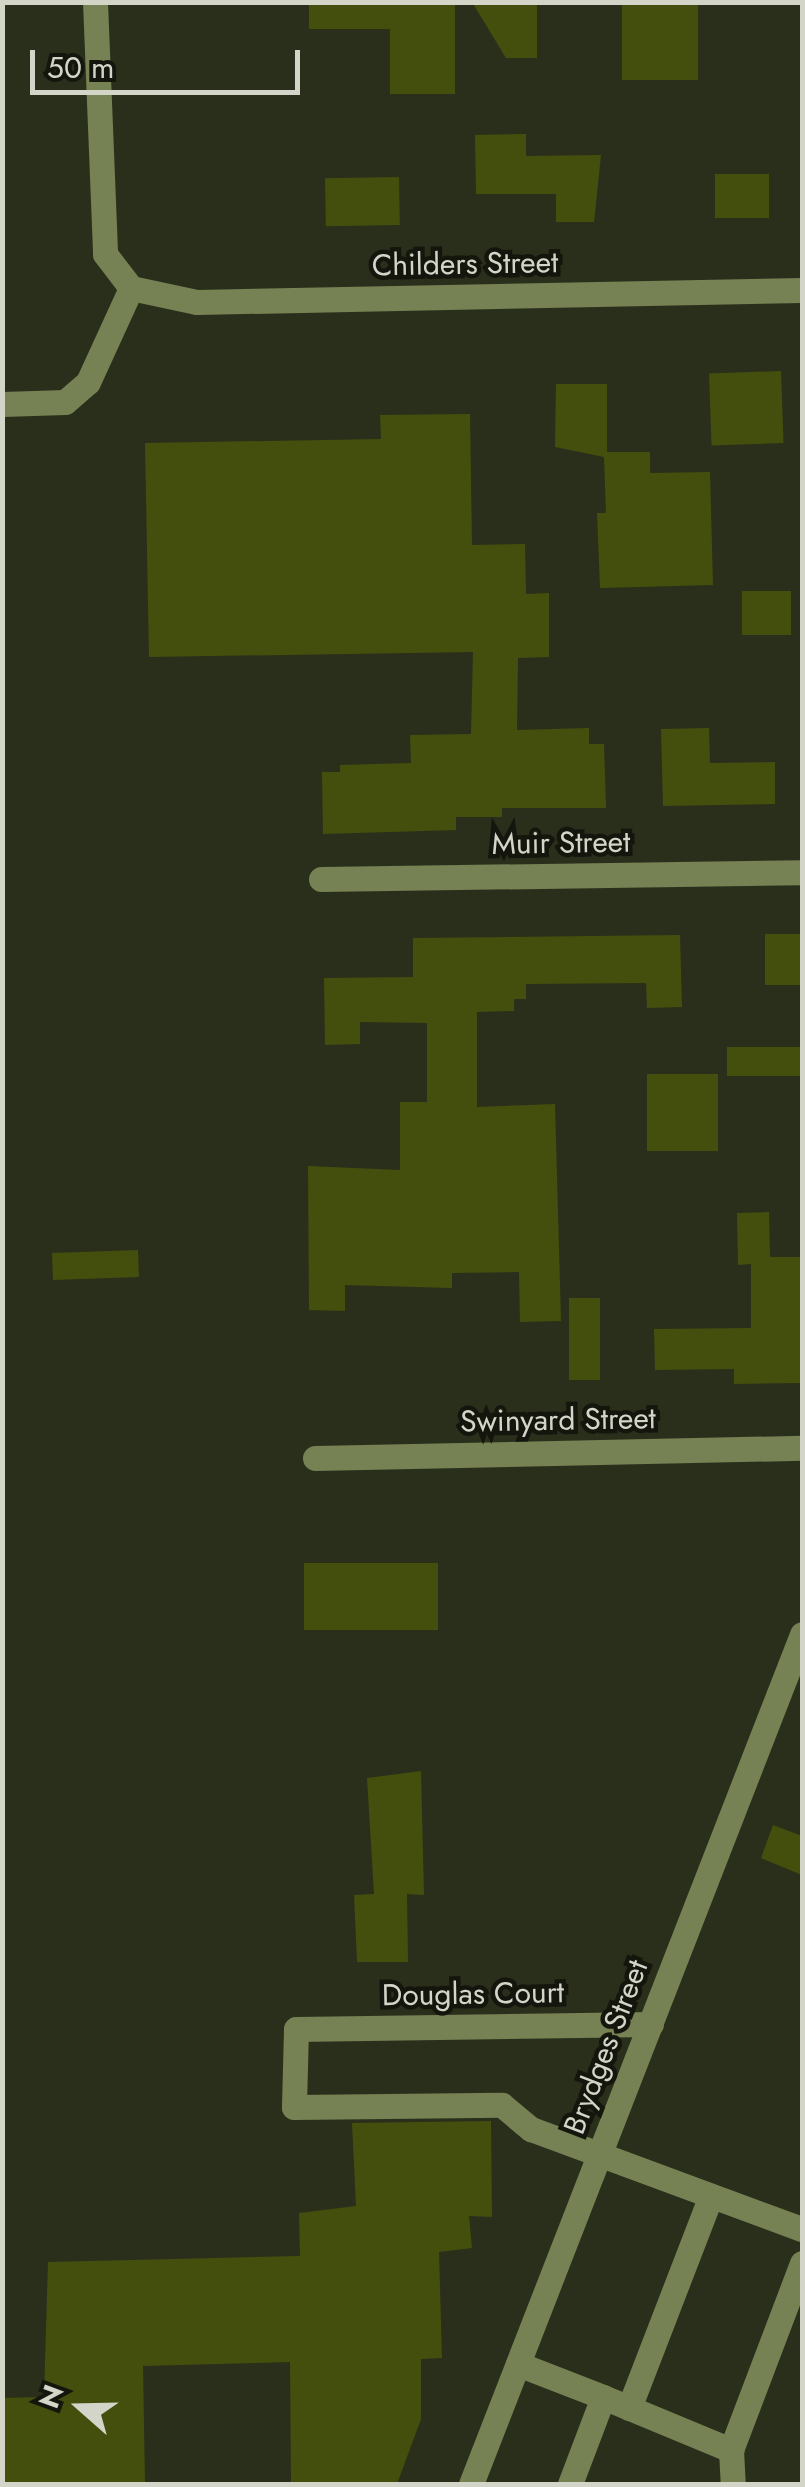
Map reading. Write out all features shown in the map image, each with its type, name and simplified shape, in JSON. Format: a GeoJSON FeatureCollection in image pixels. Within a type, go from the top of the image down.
{"type":"FeatureCollection","features":[{"type":"Feature","properties":{"kind":"street"},"geometry":{"type":"LineString","coordinates":[[2,404],[64,402],[88,382],[131,288],[104,254],[94,2]]}},
{"type":"Feature","properties":{"kind":"street","name":"Childers Street"},"geometry":{"type":"LineString","coordinates":[[131,288],[196,302],[802,290]]}},
{"type":"Feature","properties":{"kind":"street","name":"Muir Street"},"geometry":{"type":"LineString","coordinates":[[321,878],[802,872]]}},
{"type":"Feature","properties":{"kind":"street","name":"Swinyard Street"},"geometry":{"type":"LineString","coordinates":[[316,1458],[802,1448]]}},
{"type":"Feature","properties":{"kind":"street","name":"Brydges Street"},"geometry":{"type":"LineString","coordinates":[[471,2484],[802,1634]]}},
{"type":"Feature","properties":{"kind":"street","name":"Douglas Court"},"geometry":{"type":"LineString","coordinates":[[599,2156],[531,2129],[502,2105],[294,2108],[296,2029],[651,2024]]}},
{"type":"Feature","properties":{"kind":"street"},"geometry":{"type":"LineString","coordinates":[[599,2156],[802,2230]]}},
{"type":"Feature","properties":{"kind":"street"},"geometry":{"type":"LineString","coordinates":[[629,2408],[712,2196]]}},
{"type":"Feature","properties":{"kind":"street"},"geometry":{"type":"LineString","coordinates":[[733,2484],[730,2450],[802,2263]]}},
{"type":"Feature","properties":{"kind":"street"},"geometry":{"type":"LineString","coordinates":[[518,2364],[730,2450]]}},
{"type":"Feature","properties":{"kind":"street"},"geometry":{"type":"LineString","coordinates":[[570,2484],[603,2397]]}},
{"type":"Feature","properties":{"kind":"building"},"geometry":{"type":"Polygon","coordinates":[[[309,2],[455,2],[455,94],[390,94],[390,29],[309,29],[309,2]]]}},
{"type":"Feature","properties":{"kind":"building"},"geometry":{"type":"Polygon","coordinates":[[[472,2],[537,2],[537,58],[506,58],[472,2]]]}},
{"type":"Feature","properties":{"kind":"building"},"geometry":{"type":"Polygon","coordinates":[[[622,2],[698,2],[698,80],[622,80],[622,2]]]}},
{"type":"Feature","properties":{"kind":"building"},"geometry":{"type":"Polygon","coordinates":[[[526,134],[526,156],[601,155],[594,222],[556,222],[556,194],[476,194],[475,135],[526,134]]]}},
{"type":"Feature","properties":{"kind":"building"},"geometry":{"type":"Polygon","coordinates":[[[715,174],[769,174],[769,218],[715,218],[715,174]]]}},
{"type":"Feature","properties":{"kind":"building"},"geometry":{"type":"Polygon","coordinates":[[[399,177],[400,225],[326,226],[325,178],[399,177]]]}},
{"type":"Feature","properties":{"kind":"building"},"geometry":{"type":"Polygon","coordinates":[[[781,371],[784,443],[712,445],[709,374],[781,371]]]}},
{"type":"Feature","properties":{"kind":"building"},"geometry":{"type":"Polygon","coordinates":[[[556,384],[607,384],[607,452],[650,452],[650,473],[710,472],[713,585],[600,588],[597,513],[606,513],[604,457],[555,447],[556,384]]]}},
{"type":"Feature","properties":{"kind":"building"},"geometry":{"type":"Polygon","coordinates":[[[470,414],[472,545],[525,544],[526,594],[549,593],[549,657],[518,658],[517,730],[589,728],[589,744],[604,744],[606,808],[502,808],[502,817],[456,817],[456,830],[323,834],[322,772],[340,772],[340,765],[411,763],[410,735],[471,734],[473,652],[149,657],[145,443],[381,439],[380,415],[470,414]]]}},
{"type":"Feature","properties":{"kind":"building"},"geometry":{"type":"Polygon","coordinates":[[[742,591],[791,591],[791,635],[742,635],[742,591]]]}},
{"type":"Feature","properties":{"kind":"building"},"geometry":{"type":"Polygon","coordinates":[[[709,728],[710,763],[775,762],[775,804],[663,806],[661,729],[709,728]]]}},
{"type":"Feature","properties":{"kind":"building"},"geometry":{"type":"Polygon","coordinates":[[[765,934],[802,934],[802,985],[765,985],[765,934]]]}},
{"type":"Feature","properties":{"kind":"building"},"geometry":{"type":"Polygon","coordinates":[[[680,935],[682,1007],[647,1008],[646,983],[526,984],[526,999],[514,999],[514,1011],[477,1012],[477,1107],[555,1104],[561,1321],[520,1322],[519,1272],[452,1273],[452,1288],[345,1285],[345,1311],[309,1310],[308,1166],[400,1170],[400,1102],[427,1102],[427,1023],[360,1022],[360,1044],[325,1045],[324,978],[413,977],[413,938],[680,935]]]}},
{"type":"Feature","properties":{"kind":"building"},"geometry":{"type":"Polygon","coordinates":[[[727,1047],[802,1047],[802,1076],[727,1076],[727,1047]]]}},
{"type":"Feature","properties":{"kind":"building"},"geometry":{"type":"Polygon","coordinates":[[[647,1074],[718,1074],[718,1151],[647,1151],[647,1074]]]}},
{"type":"Feature","properties":{"kind":"building"},"geometry":{"type":"Polygon","coordinates":[[[769,1212],[770,1257],[802,1257],[802,1383],[734,1384],[734,1369],[655,1370],[654,1329],[751,1328],[751,1264],[738,1265],[737,1213],[769,1212]]]}},
{"type":"Feature","properties":{"kind":"building"},"geometry":{"type":"Polygon","coordinates":[[[138,1250],[139,1277],[53,1280],[52,1253],[138,1250]]]}},
{"type":"Feature","properties":{"kind":"building"},"geometry":{"type":"Polygon","coordinates":[[[569,1298],[600,1298],[600,1380],[569,1380],[569,1298]]]}},
{"type":"Feature","properties":{"kind":"building"},"geometry":{"type":"Polygon","coordinates":[[[304,1563],[438,1563],[438,1630],[304,1630],[304,1563]]]}},
{"type":"Feature","properties":{"kind":"building"},"geometry":{"type":"Polygon","coordinates":[[[421,1771],[424,1895],[407,1894],[408,1962],[357,1962],[354,1895],[374,1894],[367,1778],[421,1771]]]}},
{"type":"Feature","properties":{"kind":"building"},"geometry":{"type":"Polygon","coordinates":[[[773,1825],[802,1836],[802,1875],[761,1858],[773,1825]]]}},
{"type":"Feature","properties":{"kind":"building"},"geometry":{"type":"Polygon","coordinates":[[[491,2121],[492,2217],[469,2216],[472,2248],[439,2252],[442,2358],[421,2359],[421,2419],[397,2484],[291,2484],[290,2362],[143,2366],[145,2484],[2,2484],[2,2398],[44,2397],[48,2262],[300,2256],[299,2213],[356,2206],[352,2123],[491,2121]]]}}]}
